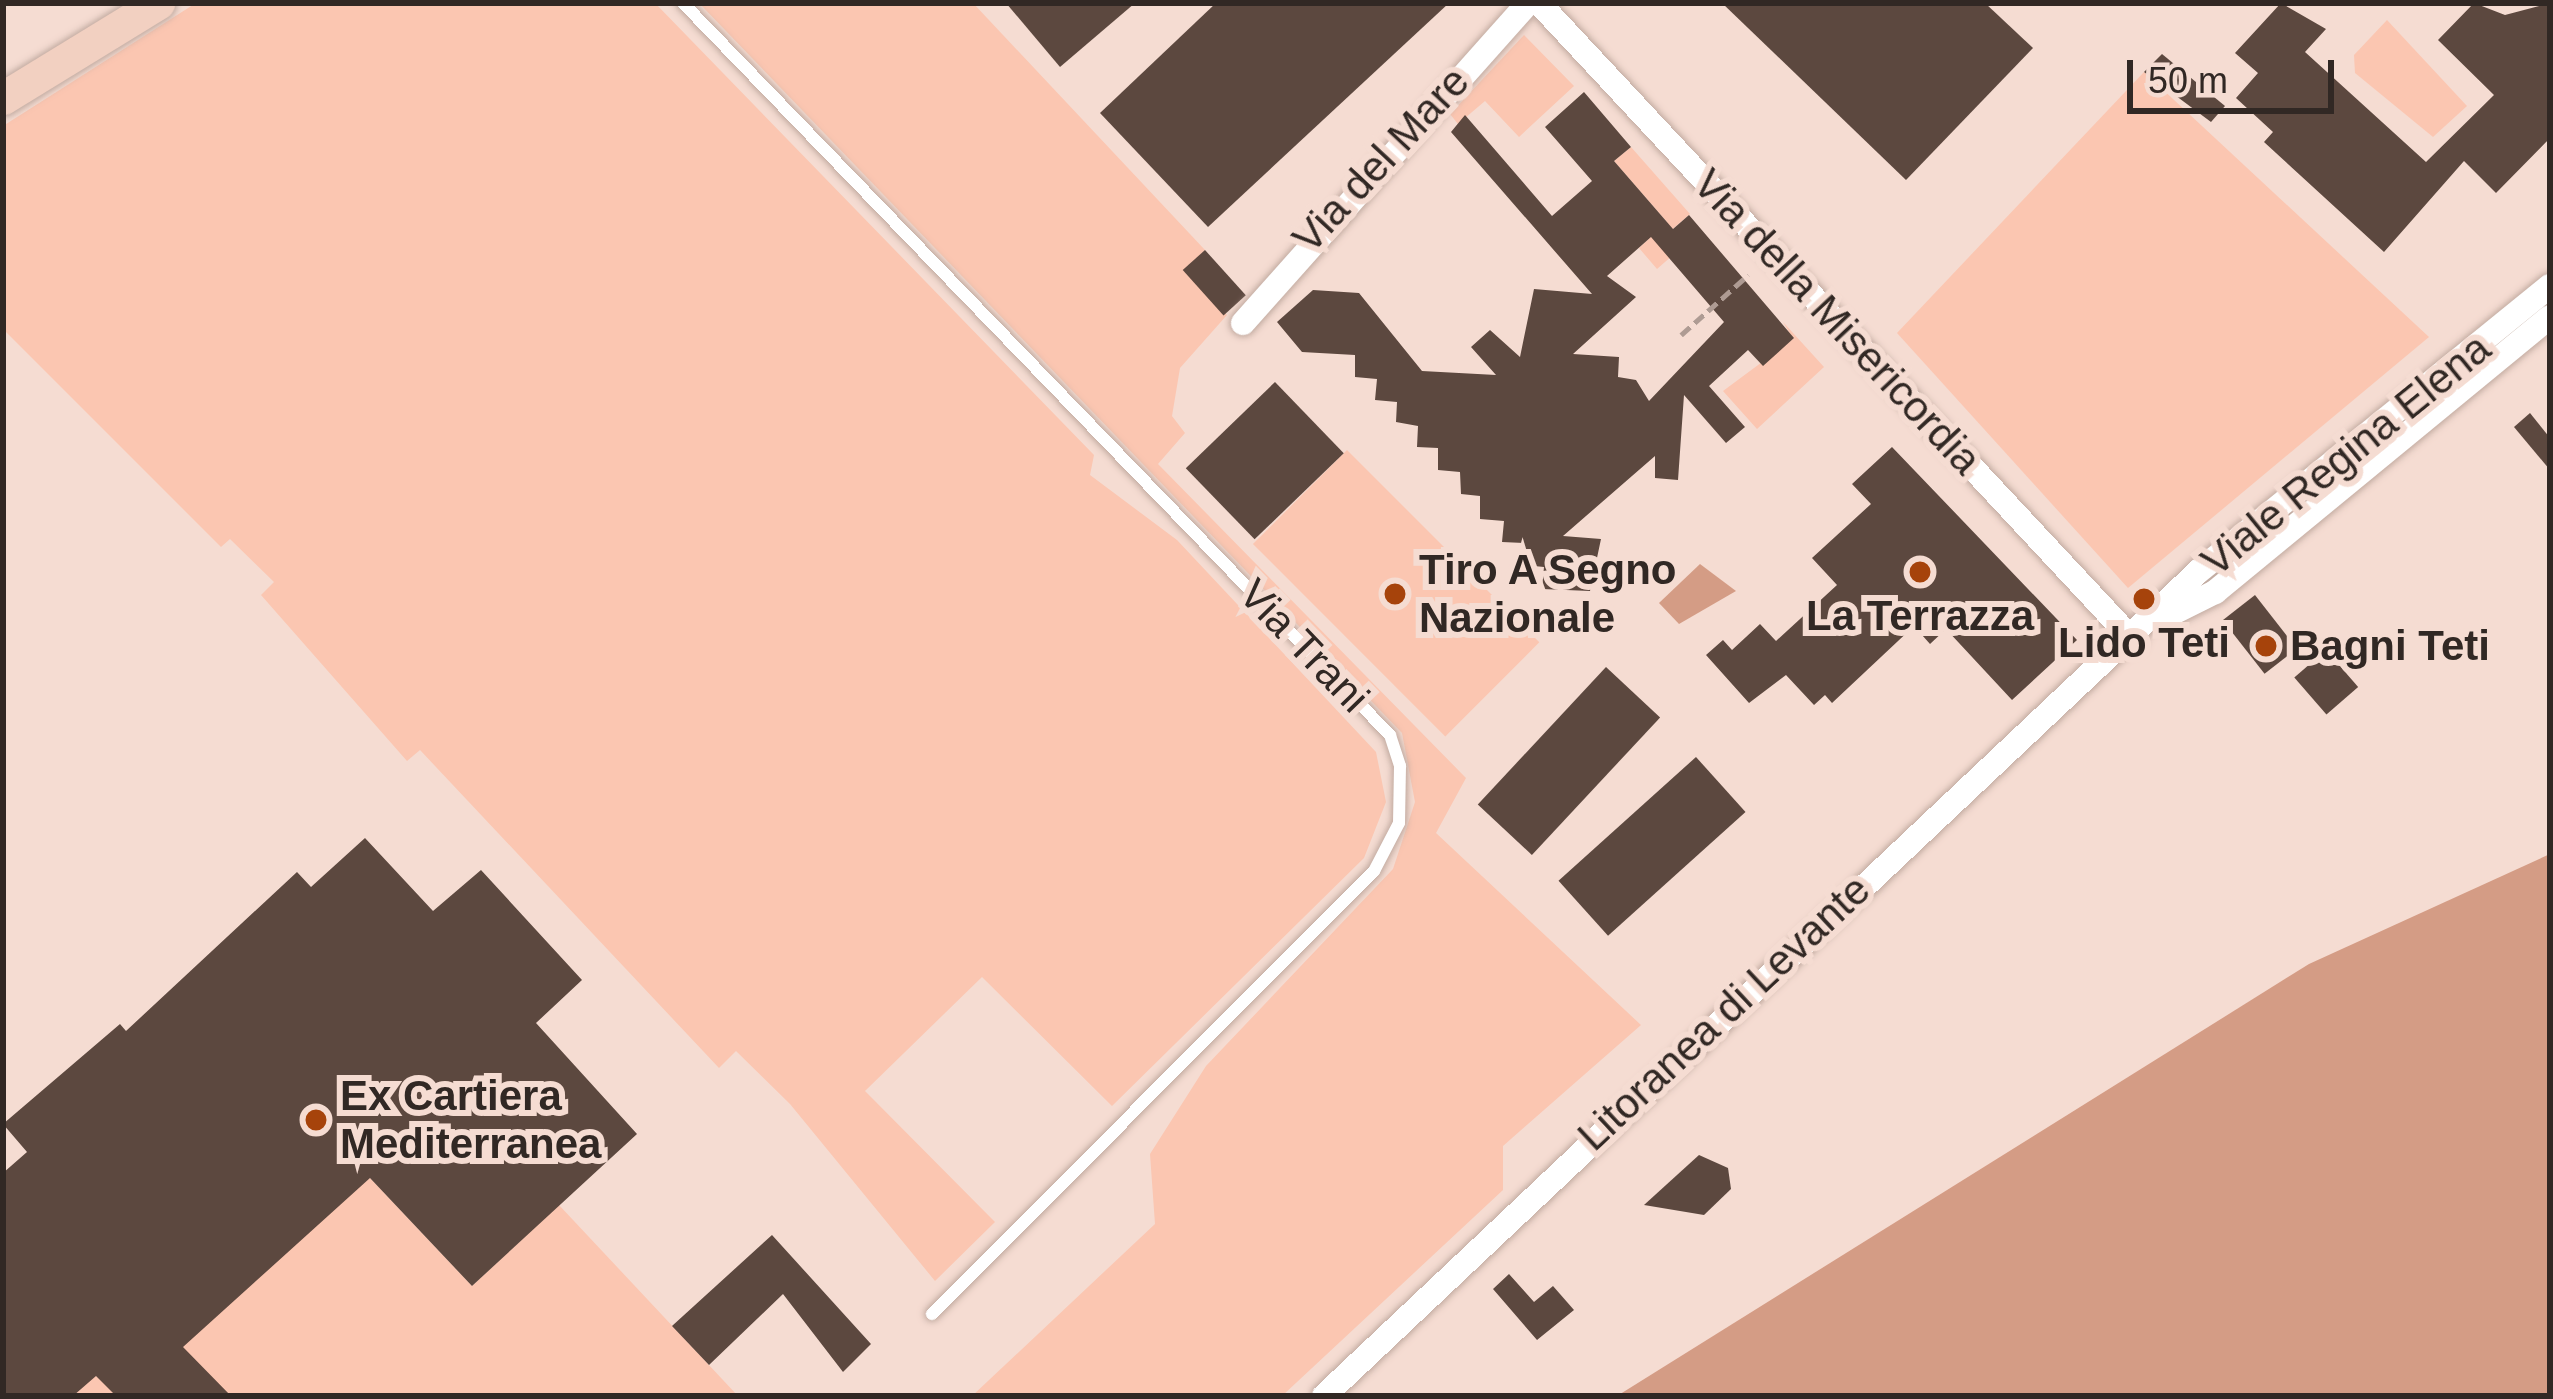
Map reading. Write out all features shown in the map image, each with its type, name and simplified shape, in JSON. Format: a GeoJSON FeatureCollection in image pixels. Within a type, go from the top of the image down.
{"type":"FeatureCollection","features":[{"type":"Feature","properties":{"kind":"main road"},"geometry":{"type":"LineString","coordinates":[[3,98],[158,3]]}},
{"type":"Feature","properties":{"kind":"street","name":"Via del Mare"},"geometry":{"type":"LineString","coordinates":[[1243,323],[1528,3]]}},
{"type":"Feature","properties":{"kind":"street","name":"Via della Misericordia"},"geometry":{"type":"LineString","coordinates":[[1539,3],[2134,641]]}},
{"type":"Feature","properties":{"kind":"street","name":"Viale Regina Elena"},"geometry":{"type":"LineString","coordinates":[[2134,641],[2160,620],[2215,592],[2547,302]]}},
{"type":"Feature","properties":{"kind":"street","name":"Litoranea di Levante"},"geometry":{"type":"LineString","coordinates":[[1324,1396],[1799,938],[2134,641]]}},
{"type":"Feature","properties":{"kind":"lane","name":"Via Trani"},"geometry":{"type":"LineString","coordinates":[[683,3],[1390,735],[1400,766],[1399,824],[1374,871],[932,1314]]}},
{"type":"Feature","properties":{"kind":"path"},"geometry":{"type":"LineString","coordinates":[[1681,335],[1748,275]]}},
{"type":"Feature","properties":{"kind":"shaded area"},"geometry":{"type":"Polygon","coordinates":[[[196,3],[655,3],[1094,455],[1090,475],[1177,540],[1376,752],[1386,802],[1364,858],[1112,1106],[982,977],[865,1091],[995,1222],[935,1281],[790,1104],[736,1051],[719,1068],[420,750],[407,761],[261,595],[274,582],[230,539],[221,547],[3,329],[3,126],[196,3]]]}},
{"type":"Feature","properties":{"kind":"shaded area"},"geometry":{"type":"Polygon","coordinates":[[[699,3],[973,3],[1205,250],[1184,271],[1227,315],[1180,368],[1172,416],[1185,433],[1158,464],[1466,778],[1436,833],[1641,1025],[1503,1146],[1503,1190],[1282,1396],[972,1396],[1155,1224],[1150,1154],[1206,1066],[1393,869],[1415,802],[1402,733],[699,3]]]}},
{"type":"Feature","properties":{"kind":"shaded area"},"geometry":{"type":"Polygon","coordinates":[[[2387,20],[2467,106],[2433,137],[2355,73],[2354,55],[2387,20]]]}},
{"type":"Feature","properties":{"kind":"shaded area"},"geometry":{"type":"Polygon","coordinates":[[[1524,35],[1574,86],[1519,137],[1485,101],[1458,124],[1450,114],[1524,35]]]}},
{"type":"Feature","properties":{"kind":"shaded area"},"geometry":{"type":"Polygon","coordinates":[[[2144,72],[2429,337],[2128,588],[1897,333],[2144,72]]]}},
{"type":"Feature","properties":{"kind":"shaded area"},"geometry":{"type":"Polygon","coordinates":[[[1631,147],[1690,214],[1661,239],[1673,255],[1657,269],[1639,248],[1667,222],[1614,161],[1631,147]]]}},
{"type":"Feature","properties":{"kind":"shaded area"},"geometry":{"type":"Polygon","coordinates":[[[1783,322],[1824,367],[1757,429],[1723,391],[1793,339],[1783,322]]]}},
{"type":"Feature","properties":{"kind":"shaded area","name":"Tiro A Segno Nazionale"},"geometry":{"type":"Polygon","coordinates":[[[1347,450],[1539,642],[1445,736],[1253,544],[1347,450]]]}},
{"type":"Feature","properties":{"kind":"shaded area"},"geometry":{"type":"Polygon","coordinates":[[[1700,564],[1736,591],[1679,624],[1659,603],[1700,564]]]}},
{"type":"Feature","properties":{"kind":"shaded area"},"geometry":{"type":"Polygon","coordinates":[[[2550,854],[2550,1396],[1617,1396],[2309,964],[2550,854]]]}},
{"type":"Feature","properties":{"kind":"shaded area"},"geometry":{"type":"Polygon","coordinates":[[[370,1178],[472,1286],[559,1205],[738,1396],[73,1396],[156,1320],[370,1178]]]}},
{"type":"Feature","properties":{"kind":"building"},"geometry":{"type":"Polygon","coordinates":[[[1006,3],[1135,3],[1060,67],[1006,3]]]}},
{"type":"Feature","properties":{"kind":"building"},"geometry":{"type":"Polygon","coordinates":[[[1216,3],[1449,3],[1208,227],[1100,113],[1216,3]]]}},
{"type":"Feature","properties":{"kind":"building"},"geometry":{"type":"Polygon","coordinates":[[[1722,3],[1985,3],[2033,48],[1906,180],[1722,3]]]}},
{"type":"Feature","properties":{"kind":"building"},"geometry":{"type":"Polygon","coordinates":[[[2281,3],[2326,29],[2305,52],[2426,162],[2494,95],[2438,40],[2474,3],[2505,15],[2550,3],[2550,138],[2496,193],[2464,161],[2384,252],[2264,142],[2273,132],[2236,98],[2258,73],[2235,53],[2281,3]]]}},
{"type":"Feature","properties":{"kind":"building"},"geometry":{"type":"Polygon","coordinates":[[[2162,54],[2225,106],[2211,122],[2144,72],[2162,54]]]}},
{"type":"Feature","properties":{"kind":"building"},"geometry":{"type":"Polygon","coordinates":[[[1584,92],[1631,147],[1614,161],[1673,229],[1689,215],[1794,338],[1763,366],[1748,350],[1709,386],[1745,427],[1726,443],[1684,395],[1678,480],[1655,478],[1655,456],[1563,536],[1601,539],[1590,591],[1542,589],[1544,567],[1523,565],[1524,543],[1502,542],[1504,521],[1480,519],[1480,496],[1461,494],[1460,472],[1438,470],[1438,448],[1417,447],[1418,426],[1396,422],[1397,402],[1375,400],[1377,379],[1355,377],[1355,355],[1302,352],[1277,322],[1313,290],[1359,293],[1422,371],[1496,375],[1471,347],[1490,330],[1520,357],[1534,289],[1592,294],[1451,132],[1465,115],[1552,216],[1592,181],[1545,127],[1584,92]],[[1651,237],[1607,276],[1636,297],[1573,354],[1619,357],[1618,377],[1636,380],[1649,401],[1724,322],[1651,237]]]}},
{"type":"Feature","properties":{"kind":"building"},"geometry":{"type":"Polygon","coordinates":[[[1205,250],[1246,295],[1224,315],[1183,270],[1205,250]]]}},
{"type":"Feature","properties":{"kind":"building","name":"Tiro A Segno Nazionale"},"geometry":{"type":"Polygon","coordinates":[[[1275,382],[1344,453],[1255,539],[1186,468],[1275,382]]]}},
{"type":"Feature","properties":{"kind":"building"},"geometry":{"type":"Polygon","coordinates":[[[2530,413],[2550,438],[2550,470],[2514,427],[2530,413]]]}},
{"type":"Feature","properties":{"kind":"building","name":"La Terrazza"},"geometry":{"type":"Polygon","coordinates":[[[1892,447],[2077,640],[2012,700],[1946,629],[1930,644],[1914,626],[1832,703],[1825,695],[1814,705],[1786,675],[1749,703],[1706,655],[1723,640],[1732,650],[1760,624],[1776,641],[1837,585],[1812,558],[1871,504],[1852,484],[1892,447]]]}},
{"type":"Feature","properties":{"kind":"building"},"geometry":{"type":"Polygon","coordinates":[[[2255,595],[2297,649],[2265,674],[2223,620],[2255,595]]]}},
{"type":"Feature","properties":{"kind":"building"},"geometry":{"type":"Polygon","coordinates":[[[2326,650],[2358,687],[2326,715],[2294,678],[2326,650]]]}},
{"type":"Feature","properties":{"kind":"building"},"geometry":{"type":"Polygon","coordinates":[[[1606,667],[1660,717],[1532,855],[1478,804],[1606,667]]]}},
{"type":"Feature","properties":{"kind":"building"},"geometry":{"type":"Polygon","coordinates":[[[1696,757],[1746,812],[1608,936],[1559,881],[1696,757]]]}},
{"type":"Feature","properties":{"kind":"building","name":"Ex Cartiera Mediterranea"},"geometry":{"type":"Polygon","coordinates":[[[365,838],[433,911],[481,870],[582,980],[536,1023],[637,1134],[472,1286],[370,1178],[183,1347],[231,1396],[116,1396],[96,1376],[73,1396],[3,1396],[3,1173],[27,1152],[3,1124],[120,1024],[126,1031],[297,872],[311,887],[365,838]]]}},
{"type":"Feature","properties":{"kind":"building"},"geometry":{"type":"Polygon","coordinates":[[[1699,1155],[1728,1168],[1731,1189],[1704,1215],[1644,1205],[1699,1155]]]}},
{"type":"Feature","properties":{"kind":"building"},"geometry":{"type":"Polygon","coordinates":[[[772,1235],[871,1344],[843,1372],[783,1294],[709,1365],[672,1326],[772,1235]]]}},
{"type":"Feature","properties":{"kind":"building"},"geometry":{"type":"Polygon","coordinates":[[[1509,1274],[1534,1302],[1553,1286],[1574,1310],[1537,1340],[1493,1289],[1509,1274]]]}},
{"type":"Feature","properties":{"kind":"place","name":"La Terrazza"},"geometry":{"type":"Point","coordinates":[1920,572]}},
{"type":"Feature","properties":{"kind":"place","name":"Tiro A Segno Nazionale"},"geometry":{"type":"Point","coordinates":[1395,594]}},
{"type":"Feature","properties":{"kind":"place","name":"Lido Teti"},"geometry":{"type":"Point","coordinates":[2144,599]}},
{"type":"Feature","properties":{"kind":"place","name":"Bagni Teti"},"geometry":{"type":"Point","coordinates":[2266,646]}},
{"type":"Feature","properties":{"kind":"place","name":"Ex Cartiera Mediterranea"},"geometry":{"type":"Point","coordinates":[316,1120]}}]}
